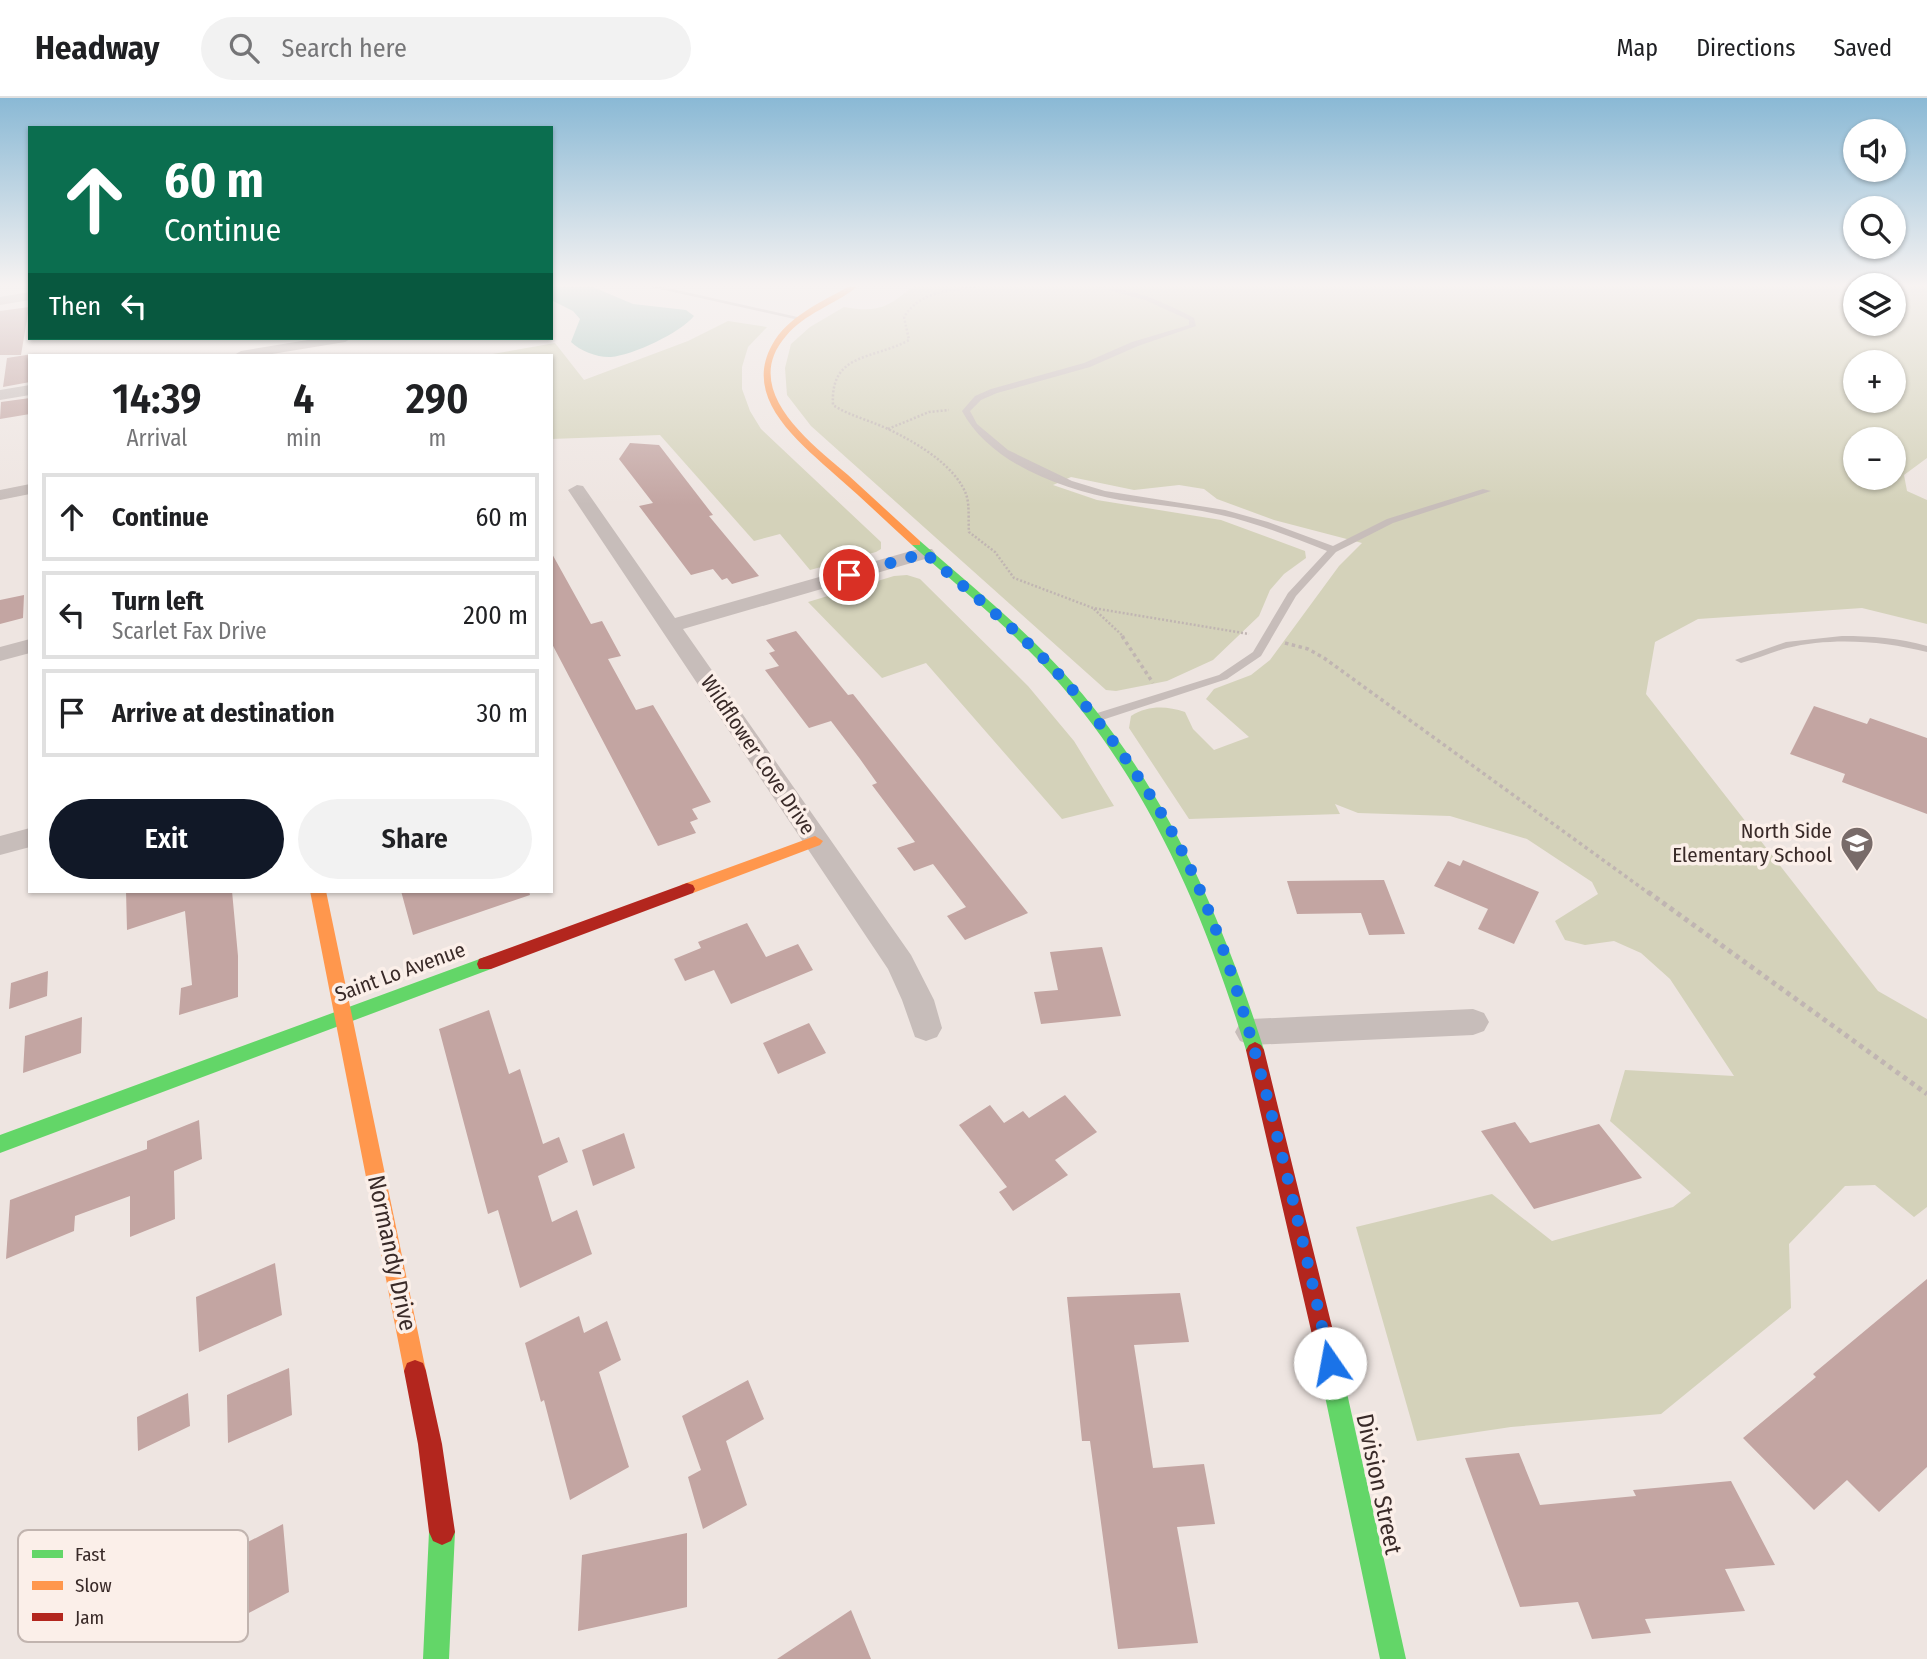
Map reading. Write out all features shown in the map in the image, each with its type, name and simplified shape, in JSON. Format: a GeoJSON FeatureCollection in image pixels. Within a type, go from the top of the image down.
{"type":"FeatureCollection","features":[{"type":"Feature","properties":{"kind":"street","name":"Division Street"},"geometry":{"type":"LineString","coordinates":[[769,360],[767,366],[769,396],[790,429],[1042,657],[1095,718],[1135,771],[1187,863],[1231,968],[1251,1032],[1324,1336],[1393,1659]]}},
{"type":"Feature","properties":{"kind":"street"},"geometry":{"type":"LineString","coordinates":[[0,395],[28,390]]}},
{"type":"Feature","properties":{"kind":"street"},"geometry":{"type":"LineString","coordinates":[[0,495],[28,489]]}},
{"type":"Feature","properties":{"kind":"street","name":"Wildflower Cove Drive"},"geometry":{"type":"LineString","coordinates":[[577,490],[900,963],[918,1000],[926,1028]]}},
{"type":"Feature","properties":{"kind":"street"},"geometry":{"type":"LineString","coordinates":[[671,626],[925,553]]}},
{"type":"Feature","properties":{"kind":"street"},"geometry":{"type":"LineString","coordinates":[[0,654],[28,647]]}},
{"type":"Feature","properties":{"kind":"street"},"geometry":{"type":"LineString","coordinates":[[0,846],[28,838]]}},
{"type":"Feature","properties":{"kind":"street","name":"Saint Lo Avenue"},"geometry":{"type":"LineString","coordinates":[[0,1144],[815,841]]}},
{"type":"Feature","properties":{"kind":"street","name":"Normandy Drive"},"geometry":{"type":"LineString","coordinates":[[318,893],[430,1444],[442,1521],[437,1639],[415,1659]]}},
{"type":"Feature","properties":{"kind":"street"},"geometry":{"type":"LineString","coordinates":[[1251,1032],[1473,1022]]}},
{"type":"Feature","properties":{"kind":"lane"},"geometry":{"type":"LineString","coordinates":[[1099,360],[994,391],[978,398],[966,411],[975,429],[991,442],[1045,473],[1102,494],[1220,512],[1270,526],[1334,550]]}},
{"type":"Feature","properties":{"kind":"lane"},"geometry":{"type":"LineString","coordinates":[[1095,718],[1223,677],[1256,654],[1292,594],[1334,550],[1390,521],[1486,491]]}},
{"type":"Feature","properties":{"kind":"lane"},"geometry":{"type":"LineString","coordinates":[[1741,660],[1794,643],[1852,640],[1906,642],[1927,649]]}},
{"type":"Feature","properties":{"kind":"path"},"geometry":{"type":"LineString","coordinates":[[858,360],[834,374],[830,392],[833,405],[845,413],[888,429],[932,454],[959,482],[969,504],[969,532],[995,552],[1006,570],[1027,584],[1093,608],[1226,628],[1308,649],[1324,658],[1927,1094]]}},
{"type":"Feature","properties":{"kind":"path"},"geometry":{"type":"LineString","coordinates":[[888,429],[937,410],[966,411]]}},
{"type":"Feature","properties":{"kind":"path"},"geometry":{"type":"LineString","coordinates":[[1093,608],[1116,626],[1133,646],[1160,698]]}},
{"type":"Feature","properties":{"kind":"shaded area"},"geometry":{"type":"Polygon","coordinates":[[[553,360],[568,360],[584,380],[638,360],[744,360],[742,389],[750,411],[761,429],[881,542],[881,549],[810,570],[780,534],[754,541],[660,435],[553,439],[553,360]]]}},
{"type":"Feature","properties":{"kind":"shaded area"},"geometry":{"type":"Polygon","coordinates":[[[787,360],[1843,360],[1843,413],[1906,413],[1906,360],[1927,360],[1927,458],[1906,474],[1906,427],[1843,427],[1843,490],[1906,490],[1906,486],[1907,491],[1927,500],[1927,624],[1862,608],[1698,619],[1655,642],[1646,694],[1878,991],[1927,1019],[1927,1207],[1914,1217],[1875,1185],[1845,1186],[1789,1244],[1791,1308],[1661,1414],[1511,1427],[1417,1441],[1356,1227],[1492,1194],[1552,1241],[1673,1207],[1691,1193],[1610,1121],[1625,1070],[1734,1076],[1670,979],[1641,953],[1614,941],[1585,945],[1565,940],[1555,921],[1598,894],[1592,882],[1527,839],[1450,816],[1358,813],[1335,804],[1340,814],[1189,819],[1129,728],[1131,716],[1158,708],[1185,712],[1193,729],[1214,750],[1249,737],[1206,699],[1214,689],[1251,675],[1270,660],[1339,566],[1362,543],[1274,520],[1217,499],[1204,489],[1179,485],[1134,490],[1071,477],[1053,485],[1097,500],[1221,520],[1305,551],[1306,558],[1284,574],[1270,590],[1259,616],[1213,660],[1167,681],[1116,691],[1106,690],[811,426],[787,395],[787,360]]]}},
{"type":"Feature","properties":{"kind":"shaded area"},"geometry":{"type":"Polygon","coordinates":[[[907,575],[920,579],[1028,686],[1074,741],[1114,806],[1062,819],[926,663],[882,678],[808,602],[894,576],[907,575]]]}},
{"type":"Feature","properties":{"kind":"building"},"geometry":{"type":"Polygon","coordinates":[[[7,360],[28,360],[28,382],[3,387],[7,360]]]}},
{"type":"Feature","properties":{"kind":"building"},"geometry":{"type":"Polygon","coordinates":[[[28,398],[28,414],[0,419],[1,402],[28,398]]]}},
{"type":"Feature","properties":{"kind":"building"},"geometry":{"type":"Polygon","coordinates":[[[630,443],[659,445],[713,515],[709,516],[759,576],[732,584],[727,578],[722,580],[713,569],[691,575],[639,506],[653,503],[619,459],[630,443]]]}},
{"type":"Feature","properties":{"kind":"building"},"geometry":{"type":"Polygon","coordinates":[[[553,556],[591,624],[602,621],[621,656],[608,659],[636,710],[653,705],[711,802],[692,809],[698,819],[690,822],[696,833],[658,846],[553,646],[553,556]]]}},
{"type":"Feature","properties":{"kind":"building"},"geometry":{"type":"Polygon","coordinates":[[[24,595],[23,618],[0,624],[0,600],[24,595]]]}},
{"type":"Feature","properties":{"kind":"building"},"geometry":{"type":"Polygon","coordinates":[[[796,631],[848,695],[853,694],[1028,913],[965,940],[947,916],[966,907],[933,864],[914,871],[897,848],[915,842],[872,785],[877,783],[860,759],[831,721],[809,728],[765,670],[779,666],[769,653],[775,651],[766,640],[796,631]]]}},
{"type":"Feature","properties":{"kind":"building"},"geometry":{"type":"Polygon","coordinates":[[[1814,706],[1867,724],[1870,718],[1927,738],[1927,814],[1842,782],[1845,774],[1790,754],[1814,706]]]}},
{"type":"Feature","properties":{"kind":"building"},"geometry":{"type":"Polygon","coordinates":[[[1463,860],[1539,892],[1514,944],[1478,929],[1488,909],[1434,886],[1448,861],[1460,866],[1463,860]]]}},
{"type":"Feature","properties":{"kind":"building"},"geometry":{"type":"Polygon","coordinates":[[[1384,880],[1405,934],[1369,935],[1361,913],[1297,914],[1287,881],[1384,880]]]}},
{"type":"Feature","properties":{"kind":"building"},"geometry":{"type":"Polygon","coordinates":[[[126,893],[232,893],[238,956],[238,997],[179,1015],[181,988],[192,985],[185,911],[127,930],[126,893]]]}},
{"type":"Feature","properties":{"kind":"building"},"geometry":{"type":"Polygon","coordinates":[[[402,893],[530,893],[530,895],[413,935],[402,893]]]}},
{"type":"Feature","properties":{"kind":"building"},"geometry":{"type":"Polygon","coordinates":[[[747,923],[766,957],[798,944],[813,970],[731,1004],[714,970],[685,981],[674,959],[701,948],[698,942],[747,923]]]}},
{"type":"Feature","properties":{"kind":"building"},"geometry":{"type":"Polygon","coordinates":[[[1102,947],[1121,1016],[1041,1024],[1034,992],[1058,990],[1050,952],[1102,947]]]}},
{"type":"Feature","properties":{"kind":"building"},"geometry":{"type":"Polygon","coordinates":[[[48,971],[47,996],[9,1009],[11,983],[48,971]]]}},
{"type":"Feature","properties":{"kind":"building"},"geometry":{"type":"Polygon","coordinates":[[[489,1010],[509,1074],[520,1069],[543,1144],[559,1137],[568,1162],[538,1176],[552,1222],[577,1210],[592,1254],[520,1288],[498,1210],[488,1214],[439,1029],[489,1010]]]}},
{"type":"Feature","properties":{"kind":"building"},"geometry":{"type":"Polygon","coordinates":[[[82,1017],[81,1053],[23,1073],[25,1036],[82,1017]]]}},
{"type":"Feature","properties":{"kind":"building"},"geometry":{"type":"Polygon","coordinates":[[[809,1023],[826,1053],[778,1074],[763,1043],[809,1023]]]}},
{"type":"Feature","properties":{"kind":"building"},"geometry":{"type":"Polygon","coordinates":[[[1065,1095],[1097,1132],[1055,1160],[1068,1175],[1013,1211],[999,1192],[1007,1187],[959,1125],[990,1105],[1004,1123],[1023,1111],[1029,1118],[1065,1095]]]}},
{"type":"Feature","properties":{"kind":"building"},"geometry":{"type":"Polygon","coordinates":[[[199,1120],[202,1159],[174,1171],[175,1219],[130,1237],[130,1196],[75,1216],[74,1231],[6,1259],[10,1200],[147,1149],[147,1141],[199,1120]]]}},
{"type":"Feature","properties":{"kind":"building"},"geometry":{"type":"Polygon","coordinates":[[[1515,1122],[1530,1143],[1599,1124],[1642,1178],[1534,1209],[1481,1131],[1515,1122]]]}},
{"type":"Feature","properties":{"kind":"building"},"geometry":{"type":"Polygon","coordinates":[[[624,1133],[635,1168],[593,1186],[582,1150],[624,1133]]]}},
{"type":"Feature","properties":{"kind":"building"},"geometry":{"type":"Polygon","coordinates":[[[275,1263],[282,1315],[199,1352],[196,1297],[275,1263]]]}},
{"type":"Feature","properties":{"kind":"building"},"geometry":{"type":"Polygon","coordinates":[[[1927,1279],[1927,1467],[1879,1512],[1847,1480],[1814,1510],[1743,1438],[1816,1377],[1813,1374],[1927,1279]]]}},
{"type":"Feature","properties":{"kind":"building"},"geometry":{"type":"Polygon","coordinates":[[[1180,1293],[1189,1342],[1134,1345],[1153,1468],[1204,1464],[1215,1524],[1177,1527],[1198,1643],[1118,1649],[1090,1441],[1082,1441],[1067,1297],[1180,1293]]]}},
{"type":"Feature","properties":{"kind":"building"},"geometry":{"type":"Polygon","coordinates":[[[579,1316],[584,1333],[607,1321],[621,1360],[599,1372],[629,1467],[570,1500],[544,1400],[541,1402],[525,1343],[579,1316]]]}},
{"type":"Feature","properties":{"kind":"building"},"geometry":{"type":"Polygon","coordinates":[[[289,1368],[292,1415],[228,1443],[227,1395],[289,1368]]]}},
{"type":"Feature","properties":{"kind":"building"},"geometry":{"type":"Polygon","coordinates":[[[748,1380],[764,1419],[726,1441],[747,1505],[703,1529],[688,1477],[701,1470],[682,1416],[748,1380]]]}},
{"type":"Feature","properties":{"kind":"building"},"geometry":{"type":"Polygon","coordinates":[[[188,1393],[190,1426],[138,1451],[137,1417],[188,1393]]]}},
{"type":"Feature","properties":{"kind":"building"},"geometry":{"type":"Polygon","coordinates":[[[1519,1453],[1540,1505],[1636,1496],[1633,1490],[1731,1481],[1775,1565],[1725,1569],[1745,1611],[1645,1619],[1651,1633],[1592,1639],[1578,1602],[1520,1607],[1465,1458],[1519,1453]]]}},
{"type":"Feature","properties":{"kind":"building"},"geometry":{"type":"Polygon","coordinates":[[[283,1524],[289,1592],[248,1613],[248,1542],[283,1524]]]}},
{"type":"Feature","properties":{"kind":"building"},"geometry":{"type":"Polygon","coordinates":[[[687,1533],[687,1607],[578,1631],[582,1555],[687,1533]]]}},
{"type":"Feature","properties":{"kind":"building"},"geometry":{"type":"Polygon","coordinates":[[[851,1610],[871,1659],[777,1659],[851,1610]]]}},
{"type":"Feature","properties":{"kind":"traffic: fast"},"geometry":{"type":"LineString","coordinates":[[916,543],[1043,658],[1081,700],[1115,745],[1146,792],[1198,891],[1219,943],[1255,1050]]}},
{"type":"Feature","properties":{"kind":"traffic: fast"},"geometry":{"type":"LineString","coordinates":[[0,1144],[485,964]]}},
{"type":"Feature","properties":{"kind":"traffic: fast"},"geometry":{"type":"LineString","coordinates":[[1324,1339],[1393,1659]]}},
{"type":"Feature","properties":{"kind":"traffic: fast"},"geometry":{"type":"LineString","coordinates":[[436,1659],[442,1532]]}},
{"type":"Feature","properties":{"kind":"traffic: slow"},"geometry":{"type":"LineString","coordinates":[[769,360],[767,383],[773,402],[784,420],[815,452],[916,543]]}},
{"type":"Feature","properties":{"kind":"traffic: slow"},"geometry":{"type":"LineString","coordinates":[[687,889],[815,841]]}},
{"type":"Feature","properties":{"kind":"traffic: slow"},"geometry":{"type":"LineString","coordinates":[[318,893],[415,1371]]}},
{"type":"Feature","properties":{"kind":"traffic: jam"},"geometry":{"type":"LineString","coordinates":[[485,964],[687,889]]}},
{"type":"Feature","properties":{"kind":"traffic: jam"},"geometry":{"type":"LineString","coordinates":[[1255,1050],[1324,1339]]}},
{"type":"Feature","properties":{"kind":"traffic: jam"},"geometry":{"type":"LineString","coordinates":[[415,1371],[430,1444],[442,1532]]}},
{"type":"Feature","properties":{"kind":"place","name":"North Side Elementary School"},"geometry":{"type":"Point","coordinates":[1857,873]}},
{"type":"Feature","properties":{"kind":"route"},"geometry":{"type":"LineString","coordinates":[[849,575],[925,553],[1042,657],[1075,693],[1135,771],[1187,863],[1231,968],[1251,1032],[1330,1363]]}}]}
